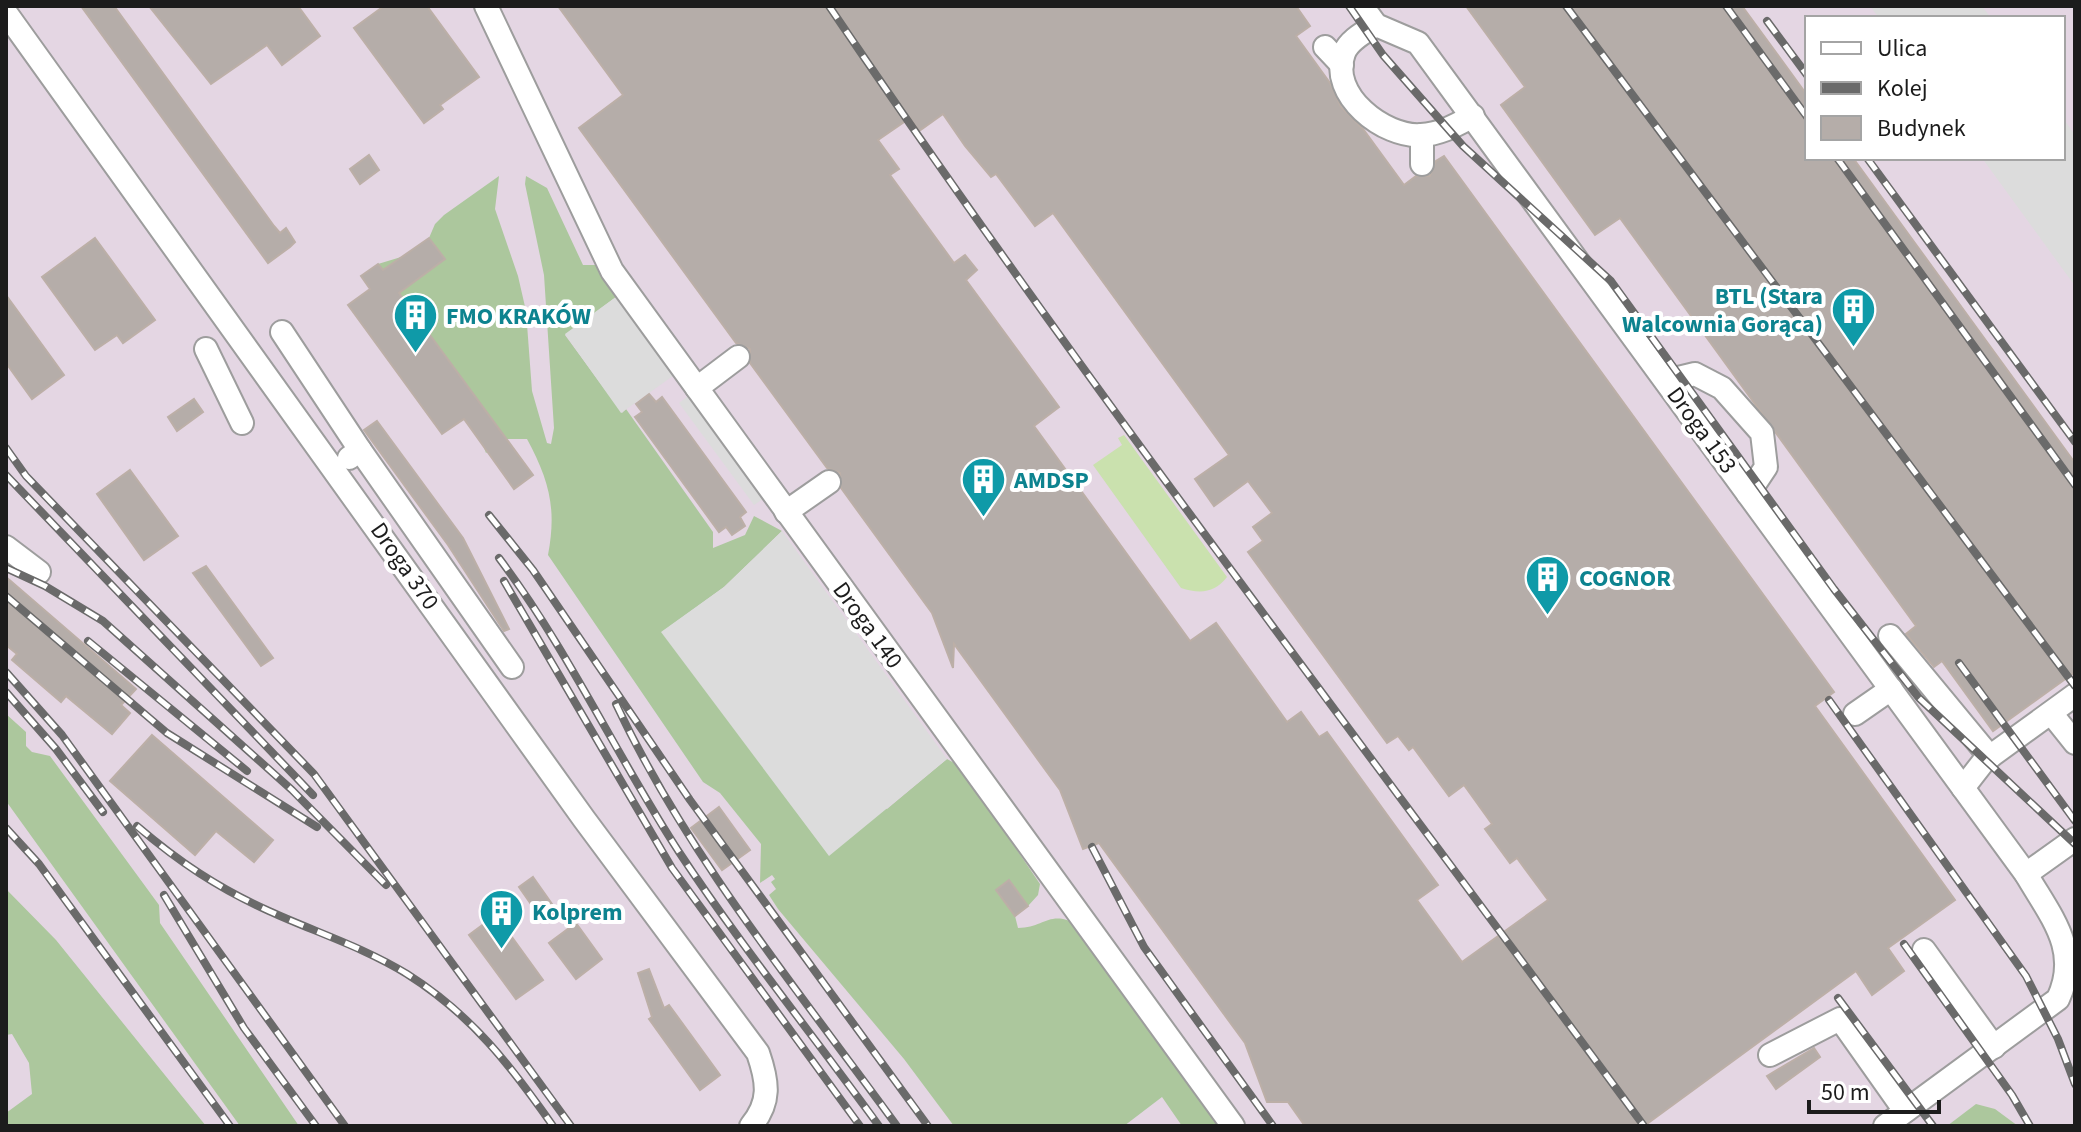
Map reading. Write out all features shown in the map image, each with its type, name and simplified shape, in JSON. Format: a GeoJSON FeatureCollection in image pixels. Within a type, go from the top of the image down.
{"type":"FeatureCollection","features":[{"type":"Feature","properties":{"kind":"lane","name":"Droga 140"},"geometry":{"type":"LineString","coordinates":[[486,6],[604,258],[1233,1126]]}},
{"type":"Feature","properties":{"kind":"lane"},"geometry":{"type":"LineString","coordinates":[[1342,65],[1351,42],[1376,25],[1362,6]]}},
{"type":"Feature","properties":{"kind":"lane","name":"Droga 370"},"geometry":{"type":"LineString","coordinates":[[6,13],[584,819],[758,1053],[768,1083],[763,1111],[751,1126]]}},
{"type":"Feature","properties":{"kind":"lane","name":"Droga 153"},"geometry":{"type":"LineString","coordinates":[[1376,25],[1418,43],[2026,874]]}},
{"type":"Feature","properties":{"kind":"lane"},"geometry":{"type":"LineString","coordinates":[[1325,47],[1342,65],[1349,94],[1378,125],[1400,135],[1422,135],[1444,131],[1473,116]]}},
{"type":"Feature","properties":{"kind":"lane"},"geometry":{"type":"LineString","coordinates":[[1422,135],[1422,164]]}},
{"type":"Feature","properties":{"kind":"lane"},"geometry":{"type":"LineString","coordinates":[[282,332],[360,450],[512,667]]}},
{"type":"Feature","properties":{"kind":"lane"},"geometry":{"type":"LineString","coordinates":[[206,349],[242,423]]}},
{"type":"Feature","properties":{"kind":"lane"},"geometry":{"type":"LineString","coordinates":[[697,388],[738,357]]}},
{"type":"Feature","properties":{"kind":"lane"},"geometry":{"type":"LineString","coordinates":[[1666,381],[1682,374],[1710,378],[1762,433],[1766,467],[1748,494]]}},
{"type":"Feature","properties":{"kind":"lane"},"geometry":{"type":"LineString","coordinates":[[335,468],[360,450]]}},
{"type":"Feature","properties":{"kind":"lane"},"geometry":{"type":"LineString","coordinates":[[786,512],[829,482]]}},
{"type":"Feature","properties":{"kind":"lane"},"geometry":{"type":"LineString","coordinates":[[6,547],[39,572]]}},
{"type":"Feature","properties":{"kind":"lane"},"geometry":{"type":"LineString","coordinates":[[1890,636],[1990,757]]}},
{"type":"Feature","properties":{"kind":"lane"},"geometry":{"type":"LineString","coordinates":[[1855,714],[1891,689]]}},
{"type":"Feature","properties":{"kind":"lane"},"geometry":{"type":"LineString","coordinates":[[1963,788],[1990,757],[2075,695]]}},
{"type":"Feature","properties":{"kind":"lane"},"geometry":{"type":"LineString","coordinates":[[2051,713],[2075,743]]}},
{"type":"Feature","properties":{"kind":"lane"},"geometry":{"type":"LineString","coordinates":[[1885,1126],[2058,999],[2069,982],[2073,962],[2065,935],[2026,874],[2075,839]]}},
{"type":"Feature","properties":{"kind":"lane"},"geometry":{"type":"LineString","coordinates":[[1924,950],[1994,1047]]}},
{"type":"Feature","properties":{"kind":"lane"},"geometry":{"type":"LineString","coordinates":[[1770,1055],[1840,1019],[1905,1111]]}},
{"type":"Feature","properties":{"kind":"shaded area"},"geometry":{"type":"Polygon","coordinates":[[[6,6],[2075,6],[2075,1126],[6,1126],[6,6]]]}},
{"type":"Feature","properties":{"kind":"shaded area"},"geometry":{"type":"Polygon","coordinates":[[[1870,6],[1982,6],[1990,16],[1878,16],[1870,6]]]}},
{"type":"Feature","properties":{"kind":"shaded area"},"geometry":{"type":"Polygon","coordinates":[[[2065,121],[2075,135],[2075,286],[1983,160],[2065,160],[2065,121]]]}},
{"type":"Feature","properties":{"kind":"shaded area"},"geometry":{"type":"Polygon","coordinates":[[[620,294],[677,373],[621,413],[565,334],[620,294]]]}},
{"type":"Feature","properties":{"kind":"shaded area"},"geometry":{"type":"Polygon","coordinates":[[[691,394],[766,497],[754,505],[679,403],[691,394]]]}},
{"type":"Feature","properties":{"kind":"shaded area"},"geometry":{"type":"Polygon","coordinates":[[[782,531],[947,759],[829,856],[661,632],[724,587],[782,531]]]}},
{"type":"Feature","properties":{"kind":"green space"},"geometry":{"type":"Polygon","coordinates":[[[499,176],[495,209],[518,276],[526,311],[532,391],[547,443],[551,444],[554,428],[544,275],[525,184],[526,176],[547,188],[583,265],[601,265],[620,294],[565,335],[622,413],[626,409],[713,532],[713,548],[745,535],[754,516],[782,531],[724,587],[662,632],[887,809],[947,759],[960,766],[1040,884],[1038,895],[1028,906],[1009,880],[996,890],[1015,916],[1018,928],[1053,919],[1078,925],[1150,1030],[1222,1126],[1182,1126],[1162,1097],[1124,1126],[954,1126],[904,1059],[778,909],[769,895],[776,889],[771,882],[775,879],[772,875],[760,883],[761,844],[720,793],[703,782],[548,555],[552,523],[549,495],[541,468],[527,439],[505,439],[486,453],[482,443],[495,424],[378,264],[401,257],[418,279],[444,259],[429,238],[435,224],[499,176]]]}},
{"type":"Feature","properties":{"kind":"green space"},"geometry":{"type":"Polygon","coordinates":[[[1124,435],[1227,577],[1212,589],[1195,591],[1181,588],[1093,465],[1122,445],[1118,438],[1124,435]]]}},
{"type":"Feature","properties":{"kind":"green space"},"geometry":{"type":"Polygon","coordinates":[[[6,714],[26,732],[26,746],[32,752],[50,756],[159,905],[160,923],[299,1126],[240,1126],[6,801],[6,714]]]}},
{"type":"Feature","properties":{"kind":"green space"},"geometry":{"type":"Polygon","coordinates":[[[6,889],[56,940],[206,1126],[6,1126],[6,1113],[32,1094],[29,1063],[12,1034],[6,1035],[6,889]]]}},
{"type":"Feature","properties":{"kind":"green space"},"geometry":{"type":"Polygon","coordinates":[[[1976,1104],[1995,1109],[2018,1126],[1947,1126],[1976,1104]]]}},
{"type":"Feature","properties":{"kind":"building"},"geometry":{"type":"Polygon","coordinates":[[[81,6],[114,6],[274,226],[280,233],[286,228],[295,242],[290,247],[268,263],[81,6]]]}},
{"type":"Feature","properties":{"kind":"building"},"geometry":{"type":"Polygon","coordinates":[[[149,6],[298,6],[320,36],[282,65],[267,45],[211,84],[149,6]]]}},
{"type":"Feature","properties":{"kind":"building"},"geometry":{"type":"Polygon","coordinates":[[[384,6],[427,6],[479,77],[440,105],[443,109],[424,123],[354,28],[384,6]]]}},
{"type":"Feature","properties":{"kind":"building"},"geometry":{"type":"Polygon","coordinates":[[[558,6],[1296,6],[1310,26],[1296,36],[1330,83],[1341,107],[1363,129],[1404,185],[1416,176],[1430,176],[1436,161],[1444,156],[1834,692],[1815,706],[1955,900],[1888,948],[1904,971],[1872,995],[1856,971],[1644,1126],[1305,1126],[1288,1102],[1267,1102],[1245,1043],[1099,843],[1083,849],[1060,790],[954,644],[953,668],[932,613],[841,488],[840,473],[827,468],[750,363],[750,349],[736,343],[579,128],[623,95],[558,6]],[[943,114],[919,131],[910,118],[878,140],[899,169],[890,175],[954,263],[965,255],[977,270],[966,280],[1059,407],[1034,426],[1190,641],[1216,623],[1287,722],[1301,712],[1319,737],[1327,732],[1438,885],[1417,900],[1462,962],[1548,900],[1517,858],[1510,863],[1485,829],[1492,824],[1464,785],[1449,796],[1413,747],[1409,750],[1398,736],[1387,743],[1248,552],[1263,541],[1253,527],[1272,513],[1248,481],[1214,506],[1195,479],[1229,455],[1053,213],[1035,226],[996,174],[991,177],[943,114]]]}},
{"type":"Feature","properties":{"kind":"building","name":"BTL (Stara Walcownia Gorąca)"},"geometry":{"type":"Polygon","coordinates":[[[1466,6],[1742,6],[1805,92],[1805,160],[1854,160],[2075,463],[2075,672],[1993,731],[1942,661],[1934,667],[1906,634],[1916,626],[1620,218],[1595,235],[1501,105],[1525,87],[1466,6]]]}},
{"type":"Feature","properties":{"kind":"building"},"geometry":{"type":"Polygon","coordinates":[[[369,155],[379,170],[360,184],[350,169],[369,155]]]}},
{"type":"Feature","properties":{"kind":"building"},"geometry":{"type":"Polygon","coordinates":[[[95,238],[155,320],[123,343],[117,335],[95,350],[42,277],[95,238]]]}},
{"type":"Feature","properties":{"kind":"building","name":"FMO KRAKÓW"},"geometry":{"type":"Polygon","coordinates":[[[429,238],[445,259],[399,293],[533,475],[514,489],[464,419],[442,434],[348,305],[370,289],[361,276],[378,264],[383,270],[429,238]]]}},
{"type":"Feature","properties":{"kind":"building"},"geometry":{"type":"Polygon","coordinates":[[[6,295],[64,375],[32,399],[6,363],[6,295]]]}},
{"type":"Feature","properties":{"kind":"building"},"geometry":{"type":"Polygon","coordinates":[[[649,394],[656,402],[662,397],[746,512],[740,517],[745,526],[732,535],[726,527],[719,532],[635,417],[642,412],[636,404],[649,394]]]}},
{"type":"Feature","properties":{"kind":"building"},"geometry":{"type":"Polygon","coordinates":[[[194,399],[203,412],[177,431],[168,417],[194,399]]]}},
{"type":"Feature","properties":{"kind":"building"},"geometry":{"type":"Polygon","coordinates":[[[377,421],[463,538],[509,629],[504,631],[448,545],[364,430],[377,421]]]}},
{"type":"Feature","properties":{"kind":"building"},"geometry":{"type":"Polygon","coordinates":[[[130,470],[178,536],[144,560],[97,494],[130,470]]]}},
{"type":"Feature","properties":{"kind":"building"},"geometry":{"type":"Polygon","coordinates":[[[206,566],[273,658],[261,666],[193,573],[206,566]]]}},
{"type":"Feature","properties":{"kind":"building"},"geometry":{"type":"Polygon","coordinates":[[[6,577],[136,689],[121,705],[130,713],[112,734],[66,696],[61,702],[12,660],[17,654],[6,645],[6,577]]]}},
{"type":"Feature","properties":{"kind":"building"},"geometry":{"type":"Polygon","coordinates":[[[152,735],[273,840],[254,862],[216,831],[195,855],[110,781],[152,735]]]}},
{"type":"Feature","properties":{"kind":"building"},"geometry":{"type":"Polygon","coordinates":[[[719,807],[750,850],[722,870],[691,828],[719,807]]]}},
{"type":"Feature","properties":{"kind":"building"},"geometry":{"type":"Polygon","coordinates":[[[533,877],[552,904],[538,914],[519,887],[533,877]]]}},
{"type":"Feature","properties":{"kind":"building"},"geometry":{"type":"Polygon","coordinates":[[[1009,880],[1028,906],[1015,916],[996,890],[1009,880]]]}},
{"type":"Feature","properties":{"kind":"building","name":"Kolprem"},"geometry":{"type":"Polygon","coordinates":[[[496,915],[543,980],[516,999],[469,935],[496,915]]]}},
{"type":"Feature","properties":{"kind":"building"},"geometry":{"type":"Polygon","coordinates":[[[576,923],[602,959],[576,979],[549,943],[576,923]]]}},
{"type":"Feature","properties":{"kind":"building"},"geometry":{"type":"Polygon","coordinates":[[[649,969],[664,1008],[669,1005],[720,1075],[700,1090],[649,1019],[652,1017],[638,973],[649,969]]]}},
{"type":"Feature","properties":{"kind":"building"},"geometry":{"type":"Polygon","coordinates":[[[1814,1048],[1820,1057],[1776,1089],[1767,1076],[1814,1048]]]}},
{"type":"Feature","properties":{"kind":"railway"},"geometry":{"type":"LineString","coordinates":[[829,6],[1128,430],[1644,1126]]}},
{"type":"Feature","properties":{"kind":"railway"},"geometry":{"type":"LineString","coordinates":[[1349,6],[1383,55],[1463,146],[1611,281],[1834,589],[1919,698],[2075,844]]}},
{"type":"Feature","properties":{"kind":"railway"},"geometry":{"type":"LineString","coordinates":[[1566,6],[2075,686]]}},
{"type":"Feature","properties":{"kind":"railway"},"geometry":{"type":"LineString","coordinates":[[1726,6],[1805,114]]}},
{"type":"Feature","properties":{"kind":"railway"},"geometry":{"type":"LineString","coordinates":[[1767,21],[1805,72]]}},
{"type":"Feature","properties":{"kind":"railway"},"geometry":{"type":"LineString","coordinates":[[1838,160],[2075,485]]}},
{"type":"Feature","properties":{"kind":"railway"},"geometry":{"type":"LineString","coordinates":[[1868,160],[2075,442]]}},
{"type":"Feature","properties":{"kind":"railway"},"geometry":{"type":"LineString","coordinates":[[6,448],[26,476],[314,774],[571,1126]]}},
{"type":"Feature","properties":{"kind":"railway"},"geometry":{"type":"LineString","coordinates":[[6,475],[313,795]]}},
{"type":"Feature","properties":{"kind":"railway"},"geometry":{"type":"LineString","coordinates":[[489,515],[533,570],[690,800],[928,1126]]}},
{"type":"Feature","properties":{"kind":"railway"},"geometry":{"type":"LineString","coordinates":[[499,558],[548,630],[679,852],[879,1126]]}},
{"type":"Feature","properties":{"kind":"railway"},"geometry":{"type":"LineString","coordinates":[[6,568],[45,586],[103,621],[292,790],[386,885]]}},
{"type":"Feature","properties":{"kind":"railway"},"geometry":{"type":"LineString","coordinates":[[504,581],[672,868],[860,1126]]}},
{"type":"Feature","properties":{"kind":"railway"},"geometry":{"type":"LineString","coordinates":[[6,596],[167,733],[317,827]]}},
{"type":"Feature","properties":{"kind":"railway"},"geometry":{"type":"LineString","coordinates":[[88,641],[247,771]]}},
{"type":"Feature","properties":{"kind":"railway"},"geometry":{"type":"LineString","coordinates":[[1959,663],[2075,821]]}},
{"type":"Feature","properties":{"kind":"railway"},"geometry":{"type":"LineString","coordinates":[[6,672],[62,735],[345,1126]]}},
{"type":"Feature","properties":{"kind":"railway"},"geometry":{"type":"LineString","coordinates":[[6,692],[56,749],[103,812]]}},
{"type":"Feature","properties":{"kind":"railway"},"geometry":{"type":"LineString","coordinates":[[1829,700],[2026,976],[2058,1039],[2075,1084]]}},
{"type":"Feature","properties":{"kind":"railway"},"geometry":{"type":"LineString","coordinates":[[616,704],[676,815],[710,869],[897,1126]]}},
{"type":"Feature","properties":{"kind":"railway"},"geometry":{"type":"LineString","coordinates":[[137,826],[184,863],[233,893],[373,956],[430,990],[488,1042],[553,1126]]}},
{"type":"Feature","properties":{"kind":"railway"},"geometry":{"type":"LineString","coordinates":[[6,828],[39,864],[230,1126]]}},
{"type":"Feature","properties":{"kind":"railway"},"geometry":{"type":"LineString","coordinates":[[1092,847],[1144,947],[1273,1126]]}},
{"type":"Feature","properties":{"kind":"railway"},"geometry":{"type":"LineString","coordinates":[[164,895],[244,1028],[316,1126]]}},
{"type":"Feature","properties":{"kind":"railway"},"geometry":{"type":"LineString","coordinates":[[1904,944],[2012,1095],[2030,1126]]}},
{"type":"Feature","properties":{"kind":"railway"},"geometry":{"type":"LineString","coordinates":[[1838,998],[1933,1126]]}},
{"type":"Feature","properties":{"kind":"place","name":"BTL (Stara Walcownia Gorąca)"},"geometry":{"type":"Point","coordinates":[1854,349]}},
{"type":"Feature","properties":{"kind":"place","name":"FMO KRAKÓW"},"geometry":{"type":"Point","coordinates":[415,355]}},
{"type":"Feature","properties":{"kind":"place","name":"AMDSP"},"geometry":{"type":"Point","coordinates":[983,519]}},
{"type":"Feature","properties":{"kind":"place","name":"COGNOR"},"geometry":{"type":"Point","coordinates":[1548,617]}},
{"type":"Feature","properties":{"kind":"place","name":"Kolprem"},"geometry":{"type":"Point","coordinates":[501,951]}}]}
